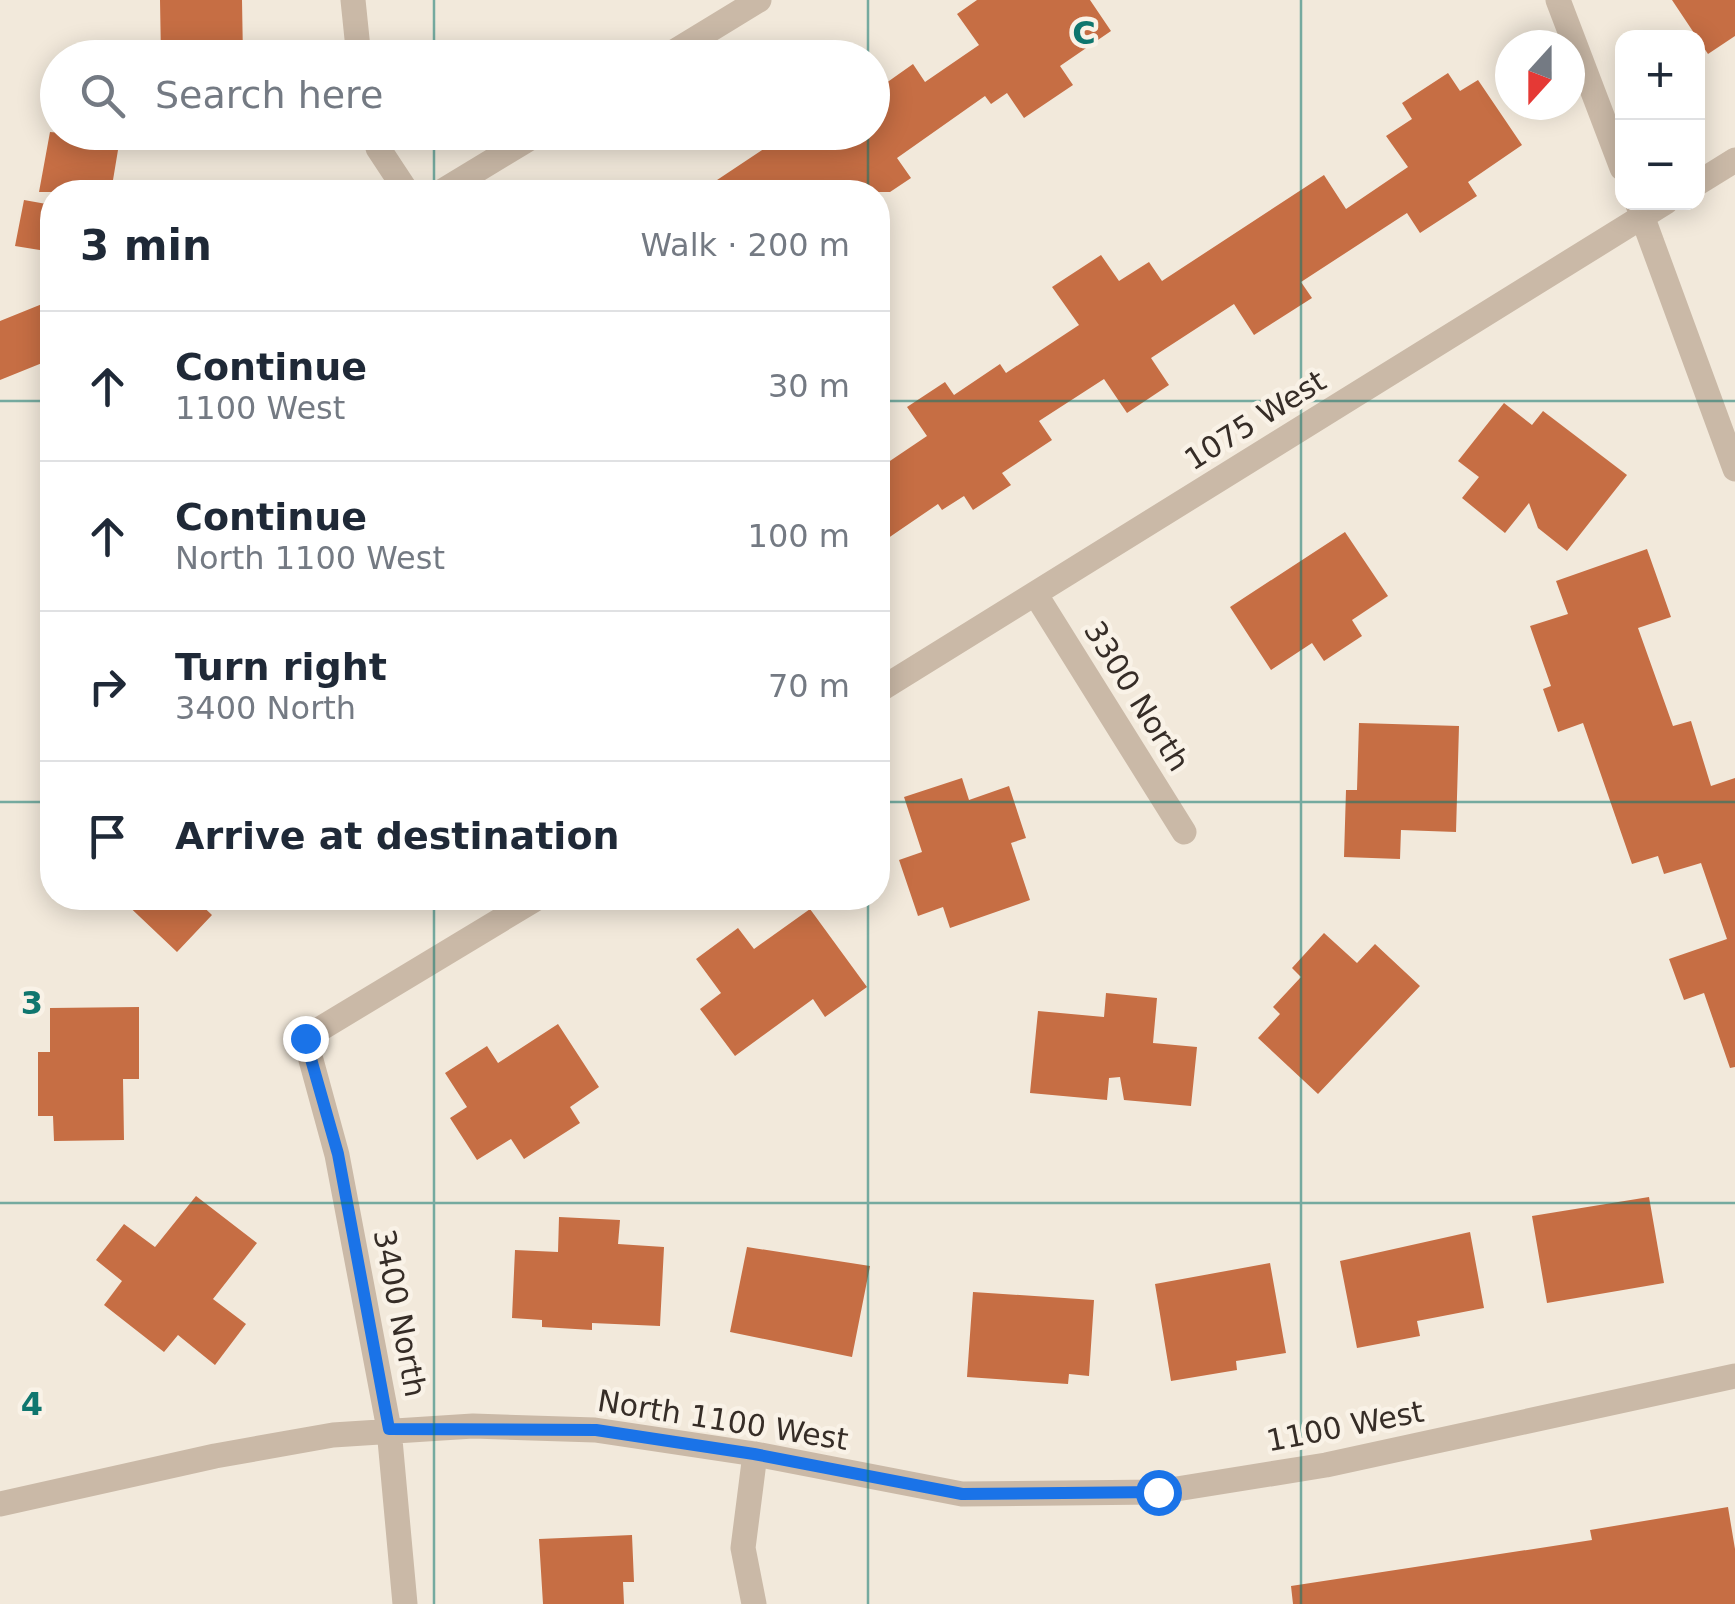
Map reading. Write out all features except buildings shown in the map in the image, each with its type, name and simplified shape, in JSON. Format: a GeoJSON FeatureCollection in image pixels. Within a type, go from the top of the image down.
{"type":"FeatureCollection","features":[{"type":"Feature","properties":{"kind":"street"},"geometry":{"type":"LineString","coordinates":[[354,0],[357,40]]}},
{"type":"Feature","properties":{"kind":"street"},"geometry":{"type":"LineString","coordinates":[[693,40],[758,0]]}},
{"type":"Feature","properties":{"kind":"street"},"geometry":{"type":"LineString","coordinates":[[1558,0],[1615,150]]}},
{"type":"Feature","properties":{"kind":"street"},"geometry":{"type":"LineString","coordinates":[[379,150],[399,180]]}},
{"type":"Feature","properties":{"kind":"street"},"geometry":{"type":"LineString","coordinates":[[462,180],[511,150]]}},
{"type":"Feature","properties":{"kind":"street"},"geometry":{"type":"LineString","coordinates":[[1705,179],[1735,160]]}},
{"type":"Feature","properties":{"kind":"street"},"geometry":{"type":"LineString","coordinates":[[1639,210],[1735,469]]}},
{"type":"Feature","properties":{"kind":"street","name":"1075 West"},"geometry":{"type":"LineString","coordinates":[[890,684],[1036,596],[1639,210]]}},
{"type":"Feature","properties":{"kind":"street","name":"3300 North"},"geometry":{"type":"LineString","coordinates":[[1036,596],[1184,832]]}},
{"type":"Feature","properties":{"kind":"street","name":"3400 North"},"geometry":{"type":"LineString","coordinates":[[405,1604],[389,1429],[338,1154],[305,1038],[517,910]]}},
{"type":"Feature","properties":{"kind":"street","name":"1100 West"},"geometry":{"type":"LineString","coordinates":[[962,1494],[1158,1492],[1326,1465],[1735,1376]]}},
{"type":"Feature","properties":{"kind":"street","name":"North 1100 West"},"geometry":{"type":"LineString","coordinates":[[0,1504],[215,1456],[389,1429],[596,1430],[754,1454],[962,1494]]}},
{"type":"Feature","properties":{"kind":"street"},"geometry":{"type":"LineString","coordinates":[[754,1454],[743,1548],[754,1604]]}},
{"type":"Feature","properties":{"kind":"route"},"geometry":{"type":"LineString","coordinates":[[305,1038],[338,1154],[389,1429],[473,1426],[596,1430],[754,1454],[962,1494],[1158,1492]]}}]}
